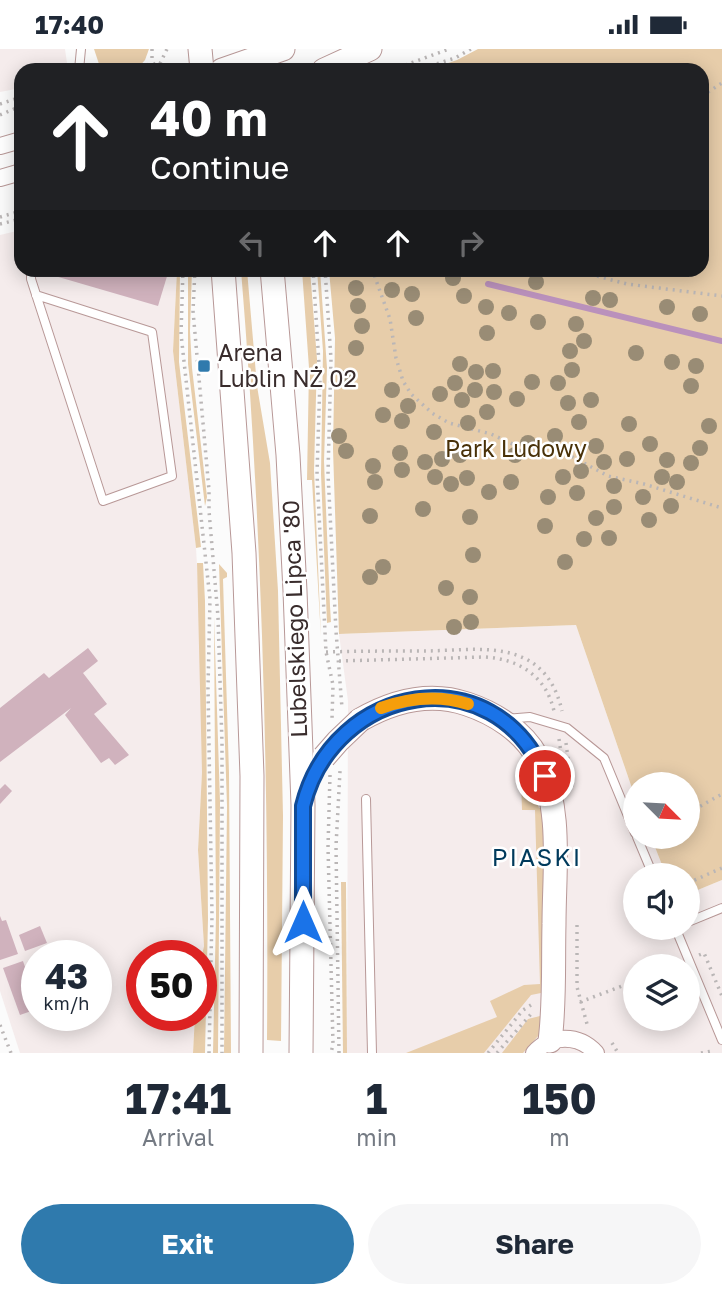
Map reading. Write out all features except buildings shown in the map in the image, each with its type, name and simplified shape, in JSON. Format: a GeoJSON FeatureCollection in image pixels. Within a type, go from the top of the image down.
{"type":"FeatureCollection","features":[{"type":"Feature","properties":{"kind":"main road"},"geometry":{"type":"LineString","coordinates":[[252,59],[283,49]]}},
{"type":"Feature","properties":{"kind":"main road"},"geometry":{"type":"LineString","coordinates":[[339,63],[370,49]]}},
{"type":"Feature","properties":{"kind":"main road"},"geometry":{"type":"LineString","coordinates":[[224,277],[244,553],[252,776],[251,1047]]}},
{"type":"Feature","properties":{"kind":"main road","name":"Lubelskiego Lipca '80"},"geometry":{"type":"LineString","coordinates":[[273,277],[288,455],[303,806],[302,1047]]}},
{"type":"Feature","properties":{"kind":"main road"},"geometry":{"type":"LineString","coordinates":[[303,806],[307,787],[332,764],[338,741],[351,719],[382,708],[425,698],[462,702],[481,709],[522,736],[536,755],[545,776],[552,803],[554,831],[553,988],[542,1047]]}},
{"type":"Feature","properties":{"kind":"street"},"geometry":{"type":"LineString","coordinates":[[542,1047],[573,1039],[596,1053]]}},
{"type":"Feature","properties":{"kind":"lane"},"geometry":{"type":"LineString","coordinates":[[31,277],[36,295],[103,501],[172,476],[152,332],[36,295]]}},
{"type":"Feature","properties":{"kind":"lane"},"geometry":{"type":"LineString","coordinates":[[500,720],[530,717],[564,727],[604,758],[623,804]]}},
{"type":"Feature","properties":{"kind":"lane"},"geometry":{"type":"LineString","coordinates":[[366,799],[372,1053]]}},
{"type":"Feature","properties":{"kind":"lane"},"geometry":{"type":"LineString","coordinates":[[700,917],[722,908]]}},
{"type":"Feature","properties":{"kind":"lane"},"geometry":{"type":"LineString","coordinates":[[680,940],[722,1040]]}},
{"type":"Feature","properties":{"kind":"path"},"geometry":{"type":"LineString","coordinates":[[152,49],[152,61]]}},
{"type":"Feature","properties":{"kind":"path"},"geometry":{"type":"LineString","coordinates":[[411,63],[449,49]]}},
{"type":"Feature","properties":{"kind":"path"},"geometry":{"type":"LineString","coordinates":[[439,63],[471,49]]}},
{"type":"Feature","properties":{"kind":"path"},"geometry":{"type":"LineString","coordinates":[[183,277],[181,334],[210,599],[208,688],[212,915],[209,1053]]}},
{"type":"Feature","properties":{"kind":"path"},"geometry":{"type":"LineString","coordinates":[[195,277],[193,311],[214,555],[220,663],[223,822],[222,1053]]}},
{"type":"Feature","properties":{"kind":"path"},"geometry":{"type":"LineString","coordinates":[[314,277],[320,380],[317,474],[326,652],[333,685],[331,726]]}},
{"type":"Feature","properties":{"kind":"path"},"geometry":{"type":"LineString","coordinates":[[326,277],[331,349],[328,474],[338,652],[341,685],[351,719]]}},
{"type":"Feature","properties":{"kind":"path"},"geometry":{"type":"LineString","coordinates":[[375,277],[390,320],[403,381],[411,394],[432,413],[449,423],[491,434],[517,446],[569,455],[608,476],[722,508]]}},
{"type":"Feature","properties":{"kind":"path"},"geometry":{"type":"LineString","coordinates":[[600,277],[627,284],[722,296]]}},
{"type":"Feature","properties":{"kind":"path"},"geometry":{"type":"LineString","coordinates":[[326,652],[484,650],[510,653],[536,666],[557,692],[573,791]]}},
{"type":"Feature","properties":{"kind":"path"},"geometry":{"type":"LineString","coordinates":[[331,1053],[328,847],[332,764]]}},
{"type":"Feature","properties":{"kind":"path"},"geometry":{"type":"LineString","coordinates":[[332,764],[339,1053]]}},
{"type":"Feature","properties":{"kind":"path"},"geometry":{"type":"LineString","coordinates":[[700,808],[722,794]]}},
{"type":"Feature","properties":{"kind":"path"},"geometry":{"type":"LineString","coordinates":[[700,878],[722,868]]}},
{"type":"Feature","properties":{"kind":"path"},"geometry":{"type":"LineString","coordinates":[[577,917],[579,1002],[586,1023],[596,1028]]}},
{"type":"Feature","properties":{"kind":"path"},"geometry":{"type":"LineString","coordinates":[[497,1053],[527,1016],[534,1013]]}},
{"type":"Feature","properties":{"kind":"path"},"geometry":{"type":"LineString","coordinates":[[0,1025],[10,1053]]}},
{"type":"Feature","properties":{"kind":"path"},"geometry":{"type":"LineString","coordinates":[[605,1034],[618,1053]]}},
{"type":"Feature","properties":{"kind":"shaded area"},"geometry":{"type":"Polygon","coordinates":[[[0,49],[65,49],[67,63],[14,63],[14,89],[0,92],[0,49]]]}},
{"type":"Feature","properties":{"kind":"shaded area"},"geometry":{"type":"Polygon","coordinates":[[[14,232],[14,277],[177,277],[173,351],[196,548],[201,635],[202,772],[198,850],[204,940],[126,940],[126,1031],[194,1031],[193,1053],[20,1053],[0,991],[0,235],[14,232]]]}},
{"type":"Feature","properties":{"kind":"shaded area"},"geometry":{"type":"Polygon","coordinates":[[[576,625],[626,772],[623,772],[623,849],[656,849],[661,863],[623,863],[623,940],[700,940],[700,889],[722,880],[722,1053],[347,1053],[348,701],[339,634],[576,625]]]}},
{"type":"Feature","properties":{"kind":"green space"},"geometry":{"type":"Polygon","coordinates":[[[94,49],[149,49],[142,63],[99,63],[94,49]]]}},
{"type":"Feature","properties":{"kind":"green space","name":"Park Ludowy"},"geometry":{"type":"Polygon","coordinates":[[[478,49],[722,49],[722,880],[700,889],[700,863],[661,863],[656,849],[700,849],[700,772],[626,772],[576,625],[339,634],[333,449],[335,338],[330,277],[709,277],[709,63],[448,63],[478,49]]]}},
{"type":"Feature","properties":{"kind":"green space"},"geometry":{"type":"Polygon","coordinates":[[[177,277],[180,277],[179,362],[201,547],[196,548],[173,351],[177,277]]]}},
{"type":"Feature","properties":{"kind":"green space"},"geometry":{"type":"Polygon","coordinates":[[[188,277],[192,277],[192,368],[207,497],[205,506],[188,364],[188,277]]]}},
{"type":"Feature","properties":{"kind":"green space"},"geometry":{"type":"Polygon","coordinates":[[[242,277],[248,277],[257,386],[270,463],[278,591],[283,816],[281,1041],[267,1040],[263,655],[242,277]]]}},
{"type":"Feature","properties":{"kind":"green space"},"geometry":{"type":"Polygon","coordinates":[[[302,277],[311,277],[317,359],[314,470],[321,638],[312,480],[307,480],[309,368],[302,277]]]}},
{"type":"Feature","properties":{"kind":"green space"},"geometry":{"type":"Polygon","coordinates":[[[318,277],[320,277],[327,368],[324,461],[331,622],[327,623],[321,474],[323,351],[318,277]]]}},
{"type":"Feature","properties":{"kind":"green space"},"geometry":{"type":"Polygon","coordinates":[[[197,563],[203,563],[205,601],[208,940],[204,940],[198,850],[202,772],[197,563]]]}},
{"type":"Feature","properties":{"kind":"green space"},"geometry":{"type":"Polygon","coordinates":[[[219,564],[227,573],[227,577],[223,579],[229,773],[231,1053],[224,1053],[227,806],[219,564]]]}},
{"type":"Feature","properties":{"kind":"green space"},"geometry":{"type":"Polygon","coordinates":[[[214,617],[220,802],[218,1053],[213,1053],[213,1031],[217,1031],[214,617]]]}},
{"type":"Feature","properties":{"kind":"green space"},"geometry":{"type":"Polygon","coordinates":[[[525,769],[539,808],[543,807],[546,830],[546,992],[531,995],[484,1053],[406,1053],[497,1017],[490,1001],[524,985],[540,984],[535,810],[522,810],[521,780],[525,769]]]}},
{"type":"Feature","properties":{"kind":"green space"},"geometry":{"type":"Polygon","coordinates":[[[341,882],[346,882],[347,1053],[343,1053],[341,882]]]}},
{"type":"Feature","properties":{"kind":"green space"},"geometry":{"type":"Polygon","coordinates":[[[544,1015],[539,1035],[523,1053],[502,1053],[528,1019],[544,1015]]]}},
{"type":"Feature","properties":{"kind":"green space"},"geometry":{"type":"Polygon","coordinates":[[[194,1031],[205,1031],[205,1053],[193,1053],[194,1031]]]}},
{"type":"Feature","properties":{"kind":"waterway"},"geometry":{"type":"LineString","coordinates":[[488,284],[722,341]]}},
{"type":"Feature","properties":{"kind":"slow traffic"},"geometry":{"type":"LineString","coordinates":[[381,708],[425,698],[442,698],[468,704]]}},
{"type":"Feature","properties":{"kind":"place","name":"Arena Lublin NŻ 02"},"geometry":{"type":"Point","coordinates":[204,366]}},
{"type":"Feature","properties":{"kind":"district","name":"PIASKI"},"geometry":{"type":"Point","coordinates":[537,858]}},
{"type":"Feature","properties":{"kind":"route"},"geometry":{"type":"LineString","coordinates":[[303,922],[303,806],[307,787],[324,757],[360,720],[382,708],[405,701],[442,698],[462,702],[481,709],[522,736],[536,755],[545,776]]}}]}
